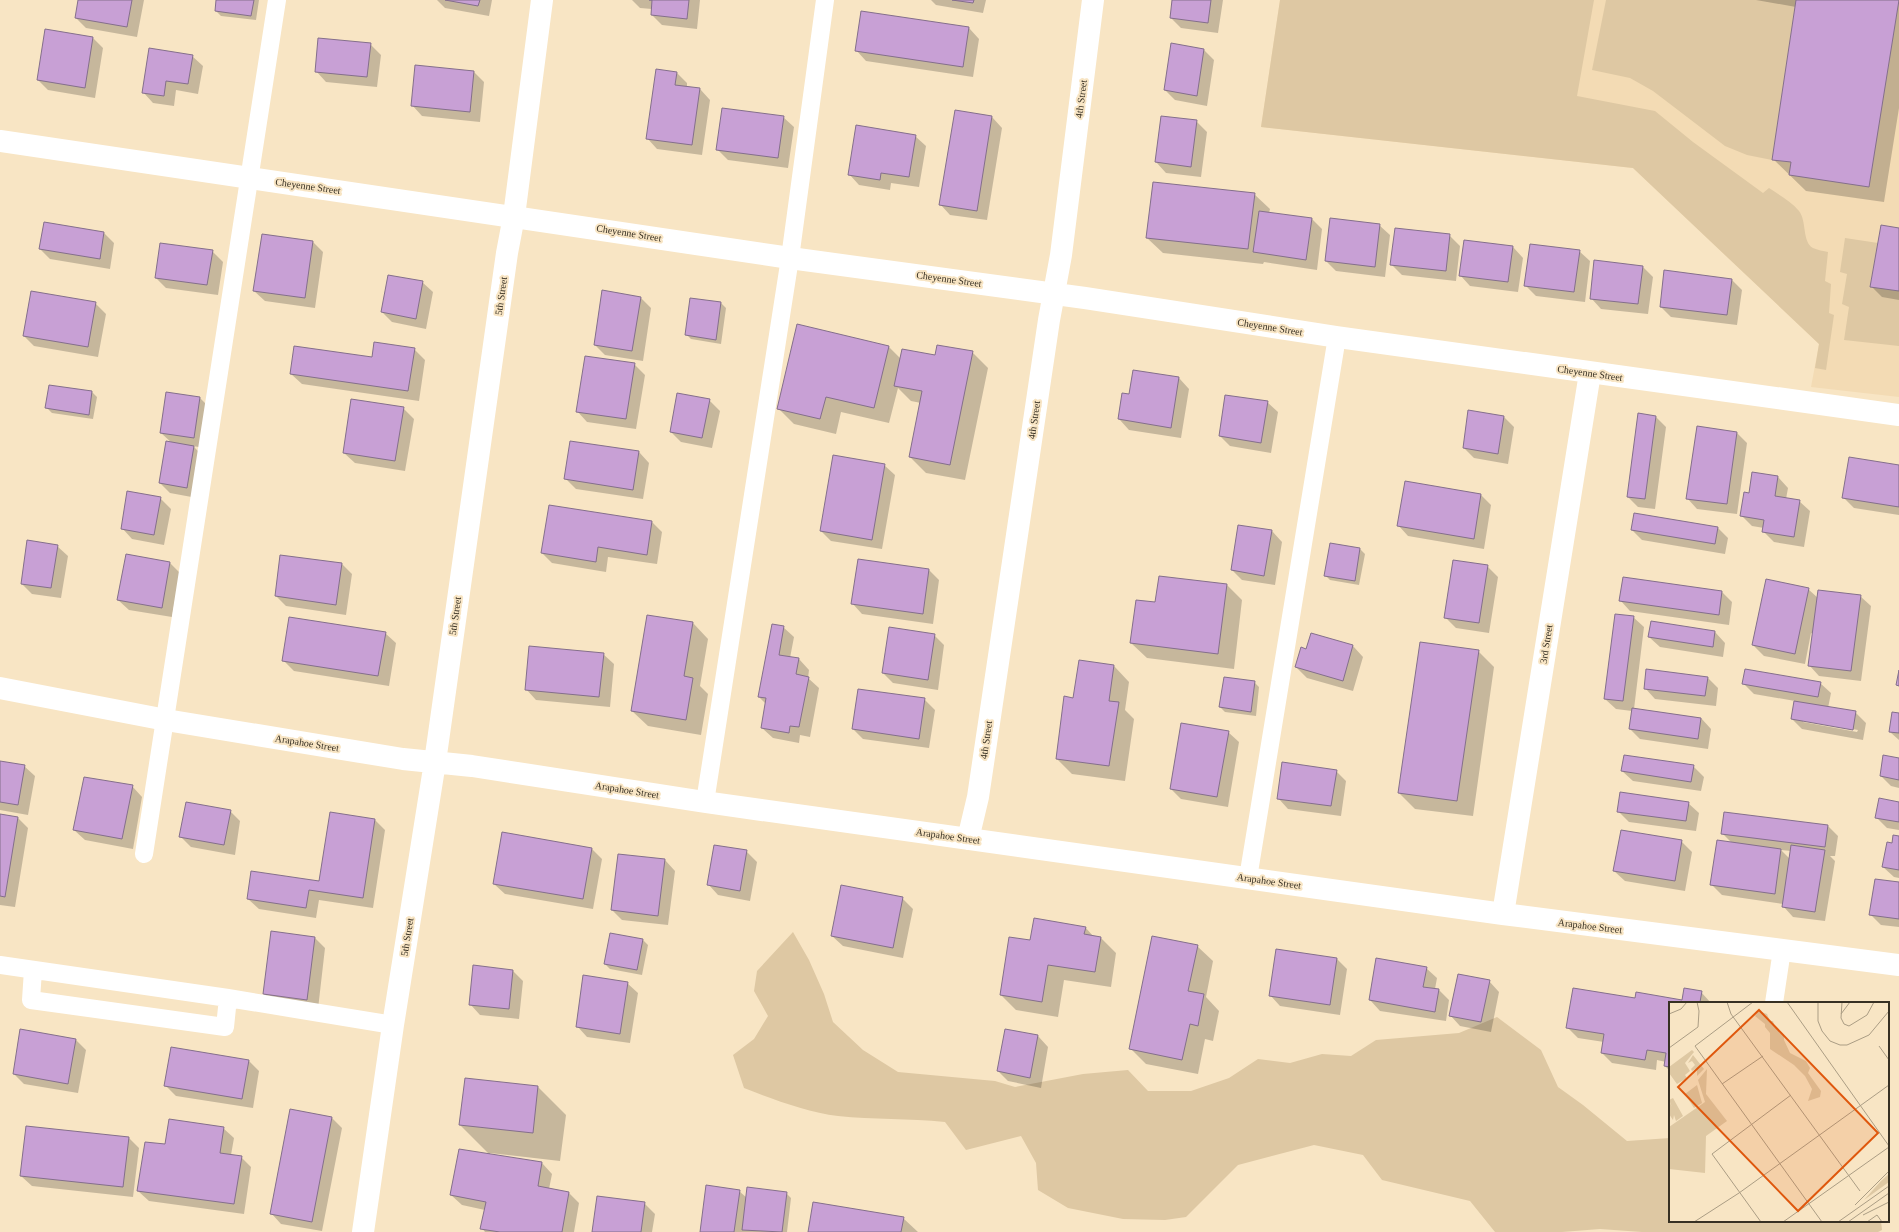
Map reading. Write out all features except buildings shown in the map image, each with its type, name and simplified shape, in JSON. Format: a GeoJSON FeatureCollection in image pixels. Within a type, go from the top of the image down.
{"type":"FeatureCollection","features":[{"type":"Feature","properties":{"kind":"street","name":"5th Street"},"geometry":{"type":"LineString","coordinates":[[363,1232],[392,1025],[435,762],[507,253],[514,216],[542,0]]}},
{"type":"Feature","properties":{"kind":"street","name":"4th Street"},"geometry":{"type":"LineString","coordinates":[[968,839],[978,797],[1061,255],[1093,0]]}},
{"type":"Feature","properties":{"kind":"street","name":"Cheyenne Street"},"geometry":{"type":"LineString","coordinates":[[0,141],[790,258],[1054,294],[1337,337],[1899,415]]}},
{"type":"Feature","properties":{"kind":"street","name":"3rd Street"},"geometry":{"type":"LineString","coordinates":[[1503,914],[1590,373]]}},
{"type":"Feature","properties":{"kind":"street","name":"Arapahoe Street"},"geometry":{"type":"LineString","coordinates":[[0,688],[166,720],[403,759],[435,762],[705,802],[1503,914],[1899,965]]}},
{"type":"Feature","properties":{"kind":"lane"},"geometry":{"type":"LineString","coordinates":[[144,854],[277,0]]}},
{"type":"Feature","properties":{"kind":"lane"},"geometry":{"type":"LineString","coordinates":[[705,802],[790,258],[825,0]]}},
{"type":"Feature","properties":{"kind":"lane"},"geometry":{"type":"LineString","coordinates":[[1248,878],[1337,337]]}},
{"type":"Feature","properties":{"kind":"lane"},"geometry":{"type":"LineString","coordinates":[[1774,1002],[1782,950]]}},
{"type":"Feature","properties":{"kind":"lane"},"geometry":{"type":"LineString","coordinates":[[0,965],[228,998],[392,1025]]}},
{"type":"Feature","properties":{"kind":"lane"},"geometry":{"type":"LineString","coordinates":[[34,970],[31,1000],[225,1027],[228,998]]}},
{"type":"Feature","properties":{"kind":"shaded area"},"geometry":{"type":"Polygon","coordinates":[[[1280,0],[1899,0],[1899,397],[1811,387],[1819,344],[1633,168],[1261,127],[1280,0]]]}},
{"type":"Feature","properties":{"kind":"shaded area"},"geometry":{"type":"Polygon","coordinates":[[[1280,0],[1594,0],[1577,96],[1655,111],[1693,142],[1763,193],[1769,188],[1796,207],[1803,220],[1807,241],[1813,248],[1828,252],[1825,281],[1831,284],[1829,313],[1834,315],[1826,370],[1815,368],[1819,344],[1633,168],[1261,127],[1280,0]]]}},
{"type":"Feature","properties":{"kind":"shaded area"},"geometry":{"type":"Polygon","coordinates":[[[1606,0],[1796,0],[1772,160],[1747,155],[1725,146],[1653,91],[1630,78],[1592,70],[1606,0]]]}},
{"type":"Feature","properties":{"kind":"shaded area"},"geometry":{"type":"Polygon","coordinates":[[[1845,238],[1878,243],[1870,286],[1899,291],[1899,346],[1844,340],[1849,307],[1842,304],[1847,274],[1840,272],[1845,238]]]}},
{"type":"Feature","properties":{"kind":"shaded area"},"geometry":{"type":"Polygon","coordinates":[[[793,932],[809,960],[824,994],[833,1022],[863,1050],[898,1072],[995,1081],[1015,1087],[1083,1074],[1128,1070],[1148,1091],[1191,1091],[1229,1078],[1258,1059],[1290,1063],[1322,1054],[1351,1056],[1376,1040],[1459,1033],[1497,1017],[1541,1050],[1558,1087],[1583,1105],[1627,1141],[1669,1138],[1669,1222],[1881,1222],[1882,1230],[1878,1232],[1642,1232],[1600,1229],[1562,1232],[1495,1232],[1470,1201],[1382,1180],[1363,1155],[1314,1145],[1238,1165],[1186,1217],[1165,1220],[1123,1219],[1068,1208],[1038,1190],[1036,1163],[1021,1136],[966,1150],[945,1122],[851,1117],[826,1114],[790,1105],[744,1088],[733,1055],[754,1039],[768,1016],[754,991],[757,971],[793,932]]]}}]}
